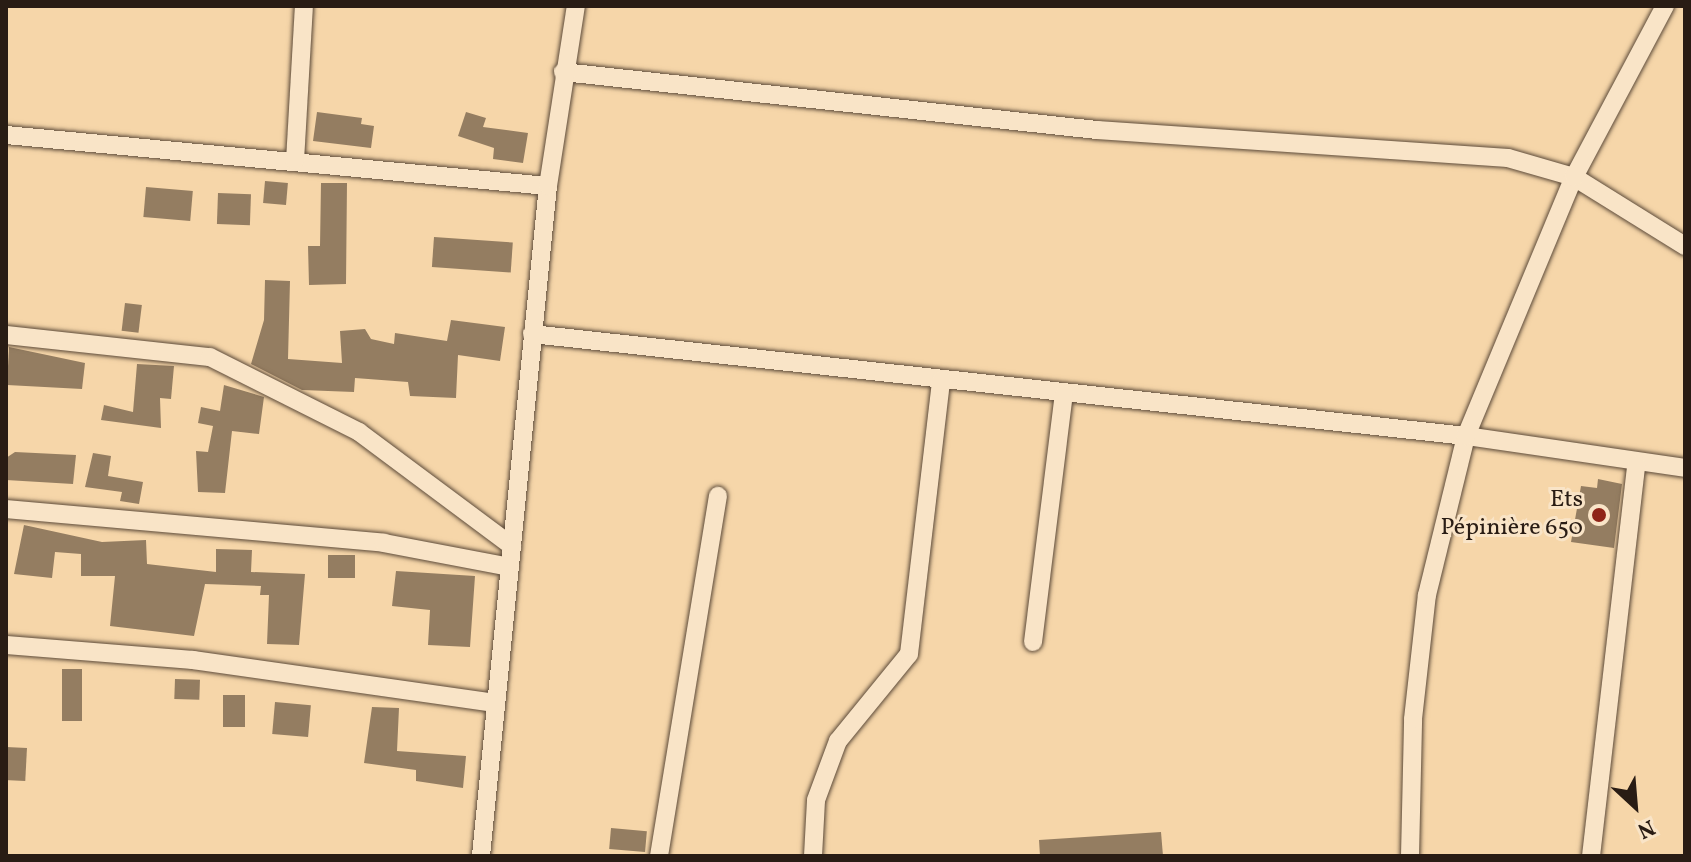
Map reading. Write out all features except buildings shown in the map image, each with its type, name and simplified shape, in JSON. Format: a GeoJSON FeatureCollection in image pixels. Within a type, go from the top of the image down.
{"type":"FeatureCollection","features":[{"type":"Feature","properties":{"kind":"street"},"geometry":{"type":"LineString","coordinates":[[295,161],[304,6]]}},
{"type":"Feature","properties":{"kind":"street"},"geometry":{"type":"LineString","coordinates":[[481,856],[548,186],[563,72],[576,6]]}},
{"type":"Feature","properties":{"kind":"street"},"geometry":{"type":"LineString","coordinates":[[1410,856],[1413,719],[1427,595],[1466,436],[1574,177],[1665,6]]}},
{"type":"Feature","properties":{"kind":"street"},"geometry":{"type":"LineString","coordinates":[[563,72],[1097,130],[1461,152],[1574,177],[1685,246]]}},
{"type":"Feature","properties":{"kind":"street"},"geometry":{"type":"LineString","coordinates":[[6,135],[548,186]]}},
{"type":"Feature","properties":{"kind":"street"},"geometry":{"type":"LineString","coordinates":[[532,334],[1466,436],[1636,465],[1685,468]]}},
{"type":"Feature","properties":{"kind":"street"},"geometry":{"type":"LineString","coordinates":[[6,335],[210,357],[359,432],[512,546]]}},
{"type":"Feature","properties":{"kind":"street"},"geometry":{"type":"LineString","coordinates":[[813,856],[816,800],[838,741],[909,654],[941,380]]}},
{"type":"Feature","properties":{"kind":"street"},"geometry":{"type":"LineString","coordinates":[[1033,642],[1064,394]]}},
{"type":"Feature","properties":{"kind":"street"},"geometry":{"type":"LineString","coordinates":[[1591,856],[1636,465]]}},
{"type":"Feature","properties":{"kind":"street"},"geometry":{"type":"LineString","coordinates":[[659,856],[718,496]]}},
{"type":"Feature","properties":{"kind":"street"},"geometry":{"type":"LineString","coordinates":[[6,509],[384,543],[510,567]]}},
{"type":"Feature","properties":{"kind":"street"},"geometry":{"type":"LineString","coordinates":[[6,645],[193,660],[495,703]]}},
{"type":"Feature","properties":{"kind":"place","name":"Ets Pépinière 650"},"geometry":{"type":"Point","coordinates":[1599,515]}}]}
